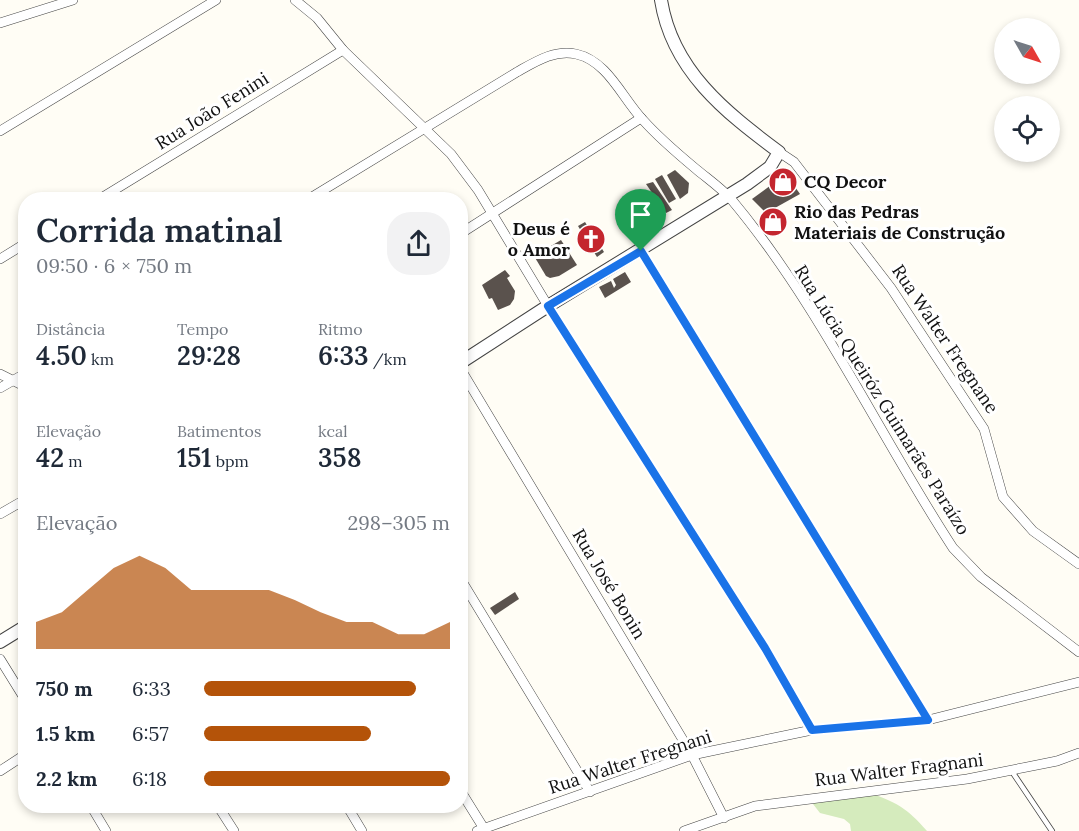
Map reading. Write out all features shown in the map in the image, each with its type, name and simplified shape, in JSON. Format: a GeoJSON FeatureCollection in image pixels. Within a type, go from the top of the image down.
{"type":"FeatureCollection","features":[{"type":"Feature","properties":{"kind":"street"},"geometry":{"type":"LineString","coordinates":[[0,23],[74,0]]}},
{"type":"Feature","properties":{"kind":"street"},"geometry":{"type":"LineString","coordinates":[[0,131],[216,0]]}},
{"type":"Feature","properties":{"kind":"street"},"geometry":{"type":"LineString","coordinates":[[295,0],[317,18],[343,50],[451,154],[493,214],[548,306],[765,648],[812,730]]}},
{"type":"Feature","properties":{"kind":"street","name":"Rua Walter Fregnane"},"geometry":{"type":"LineString","coordinates":[[661,0],[671,39],[699,84],[712,99],[794,162],[891,288],[984,429],[1004,497],[1033,531],[1079,564]]}},
{"type":"Feature","properties":{"kind":"street","name":"Rua João Fenini"},"geometry":{"type":"LineString","coordinates":[[111,192],[343,50]]}},
{"type":"Feature","properties":{"kind":"street","name":"Rua Lúcia Queiróz Guimarães Paraízo"},"geometry":{"type":"LineString","coordinates":[[320,192],[424,127],[544,58],[564,52],[578,54],[599,66],[641,118],[677,154],[729,196],[772,254],[953,548],[981,577],[1079,652]]}},
{"type":"Feature","properties":{"kind":"street"},"geometry":{"type":"LineString","coordinates":[[468,229],[641,118]]}},
{"type":"Feature","properties":{"kind":"street"},"geometry":{"type":"LineString","coordinates":[[468,358],[548,306],[729,196],[770,167],[779,152]]}},
{"type":"Feature","properties":{"kind":"street"},"geometry":{"type":"LineString","coordinates":[[0,259],[18,248]]}},
{"type":"Feature","properties":{"kind":"street"},"geometry":{"type":"LineString","coordinates":[[641,251],[928,720]]}},
{"type":"Feature","properties":{"kind":"street"},"geometry":{"type":"LineString","coordinates":[[0,374],[18,382]]}},
{"type":"Feature","properties":{"kind":"street"},"geometry":{"type":"LineString","coordinates":[[0,388],[18,377]]}},
{"type":"Feature","properties":{"kind":"street","name":"Rua José Bonin"},"geometry":{"type":"LineString","coordinates":[[468,381],[692,755],[724,818]]}},
{"type":"Feature","properties":{"kind":"street"},"geometry":{"type":"LineString","coordinates":[[0,514],[18,504]]}},
{"type":"Feature","properties":{"kind":"street"},"geometry":{"type":"LineString","coordinates":[[468,591],[590,792]]}},
{"type":"Feature","properties":{"kind":"street"},"geometry":{"type":"LineString","coordinates":[[0,642],[18,631]]}},
{"type":"Feature","properties":{"kind":"street"},"geometry":{"type":"LineString","coordinates":[[0,659],[18,688]]}},
{"type":"Feature","properties":{"kind":"street","name":"Rua Walter Fregnani"},"geometry":{"type":"LineString","coordinates":[[480,829],[692,755],[812,730],[928,720],[1079,682]]}},
{"type":"Feature","properties":{"kind":"street","name":"Rua Walter Fragnani"},"geometry":{"type":"LineString","coordinates":[[724,818],[755,806],[968,779],[1079,753]]}},
{"type":"Feature","properties":{"kind":"street"},"geometry":{"type":"LineString","coordinates":[[0,771],[18,759]]}},
{"type":"Feature","properties":{"kind":"street"},"geometry":{"type":"LineString","coordinates":[[468,806],[480,829]]}},
{"type":"Feature","properties":{"kind":"street"},"geometry":{"type":"LineString","coordinates":[[95,813],[106,831]]}},
{"type":"Feature","properties":{"kind":"street"},"geometry":{"type":"LineString","coordinates":[[222,813],[234,831]]}},
{"type":"Feature","properties":{"kind":"street"},"geometry":{"type":"LineString","coordinates":[[351,813],[362,831]]}},
{"type":"Feature","properties":{"kind":"street"},"geometry":{"type":"LineString","coordinates":[[684,831],[724,818]]}},
{"type":"Feature","properties":{"kind":"lane"},"geometry":{"type":"LineString","coordinates":[[1011,770],[1052,831]]}},
{"type":"Feature","properties":{"kind":"green space"},"geometry":{"type":"Polygon","coordinates":[[[867,792],[900,806],[927,831],[851,831],[850,824],[844,819],[820,813],[813,804],[816,800],[867,792]]]}},
{"type":"Feature","properties":{"kind":"building"},"geometry":{"type":"Polygon","coordinates":[[[675,170],[689,183],[688,193],[680,199],[667,175],[675,170]]]}},
{"type":"Feature","properties":{"kind":"building"},"geometry":{"type":"Polygon","coordinates":[[[786,174],[800,194],[766,213],[752,199],[786,174]]]}},
{"type":"Feature","properties":{"kind":"building"},"geometry":{"type":"Polygon","coordinates":[[[662,175],[676,199],[669,203],[655,179],[662,175]]]}},
{"type":"Feature","properties":{"kind":"building"},"geometry":{"type":"Polygon","coordinates":[[[653,182],[672,210],[666,213],[646,184],[653,182]]]}},
{"type":"Feature","properties":{"kind":"building","name":"Rio das Pedras Materiais de Construção"},"geometry":{"type":"Polygon","coordinates":[[[775,210],[785,227],[771,234],[762,217],[775,210]]]}},
{"type":"Feature","properties":{"kind":"building","name":"Deus é o Amor"},"geometry":{"type":"Polygon","coordinates":[[[585,222],[604,252],[597,257],[578,226],[585,222]]]}},
{"type":"Feature","properties":{"kind":"building"},"geometry":{"type":"Polygon","coordinates":[[[561,240],[577,265],[559,276],[550,278],[546,276],[534,256],[561,240]]]}},
{"type":"Feature","properties":{"kind":"building"},"geometry":{"type":"Polygon","coordinates":[[[505,270],[510,276],[507,278],[515,291],[514,299],[510,305],[498,310],[482,285],[505,270]]]}},
{"type":"Feature","properties":{"kind":"building"},"geometry":{"type":"Polygon","coordinates":[[[625,272],[631,282],[605,298],[599,287],[611,281],[614,288],[616,285],[613,279],[625,272]]]}},
{"type":"Feature","properties":{"kind":"building"},"geometry":{"type":"Polygon","coordinates":[[[515,592],[519,599],[495,615],[490,608],[515,592]]]}},
{"type":"Feature","properties":{"kind":"place","name":"CQ Decor"},"geometry":{"type":"Point","coordinates":[783,182]}},
{"type":"Feature","properties":{"kind":"place","name":"Rio das Pedras Materiais de Construção"},"geometry":{"type":"Point","coordinates":[773,222]}},
{"type":"Feature","properties":{"kind":"place","name":"Deus é o Amor"},"geometry":{"type":"Point","coordinates":[591,239]}},
{"type":"Feature","properties":{"kind":"route"},"geometry":{"type":"LineString","coordinates":[[641,251],[928,720],[812,730],[765,648],[548,306],[641,251]]}}]}
